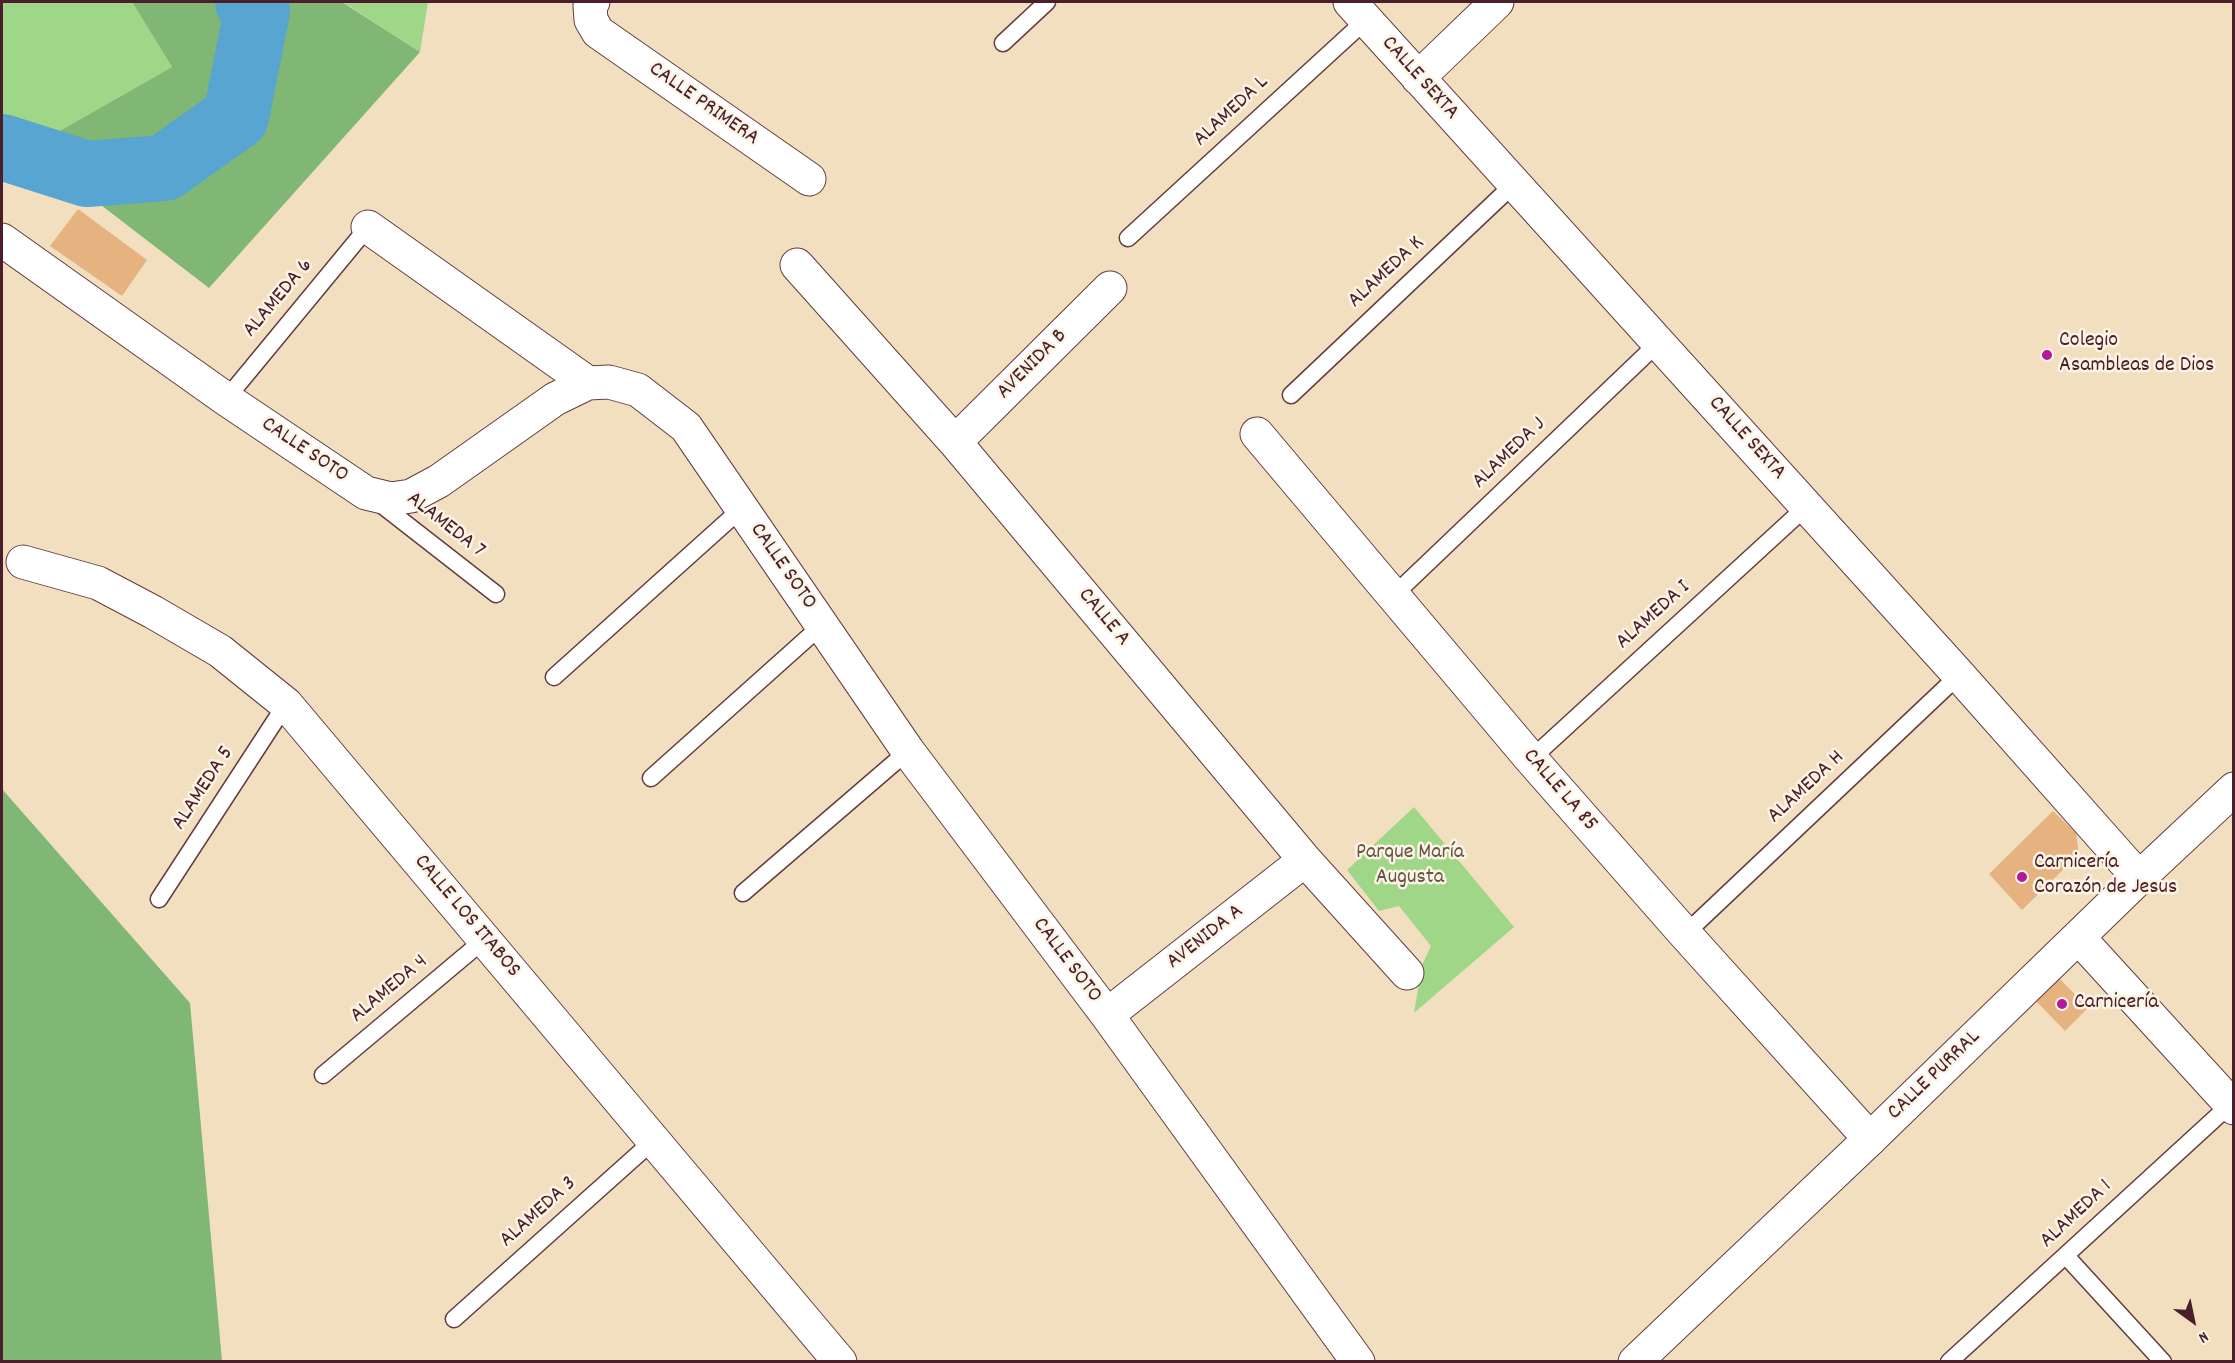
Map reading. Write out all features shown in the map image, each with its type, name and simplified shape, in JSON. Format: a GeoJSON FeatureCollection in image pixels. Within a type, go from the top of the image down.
{"type":"FeatureCollection","features":[{"type":"Feature","properties":{"kind":"street"},"geometry":{"type":"LineString","coordinates":[[1418,78],[1497,2]]}},
{"type":"Feature","properties":{"kind":"street","name":"CALLE SEXTA"},"geometry":{"type":"LineString","coordinates":[[1359,10],[2139,878]]}},
{"type":"Feature","properties":{"kind":"street","name":"CALLE PRIMERA"},"geometry":{"type":"LineString","coordinates":[[596,17],[809,179]]}},
{"type":"Feature","properties":{"kind":"street"},"geometry":{"type":"LineString","coordinates":[[368,227],[588,383]]}},
{"type":"Feature","properties":{"kind":"street","name":"CALLE SOTO"},"geometry":{"type":"LineString","coordinates":[[2,240],[226,399],[366,493],[391,498],[411,496],[439,481],[555,399],[588,383],[609,382],[638,390],[686,427],[908,751],[1107,1015],[1358,1362]]}},
{"type":"Feature","properties":{"kind":"street","name":"CALLE A"},"geometry":{"type":"LineString","coordinates":[[796,265],[955,442],[1305,860],[1407,973]]}},
{"type":"Feature","properties":{"kind":"street","name":"AVENIDA B"},"geometry":{"type":"LineString","coordinates":[[955,442],[1110,288]]}},
{"type":"Feature","properties":{"kind":"street","name":"CALLE LA 85"},"geometry":{"type":"LineString","coordinates":[[1257,434],[1531,759],[1870,1139]]}},
{"type":"Feature","properties":{"kind":"street","name":"CALLE LOS ITABOS"},"geometry":{"type":"LineString","coordinates":[[23,562],[98,583],[153,612],[220,651],[286,704],[654,1140],[829,1354]]}},
{"type":"Feature","properties":{"kind":"street","name":"CALLE PURRAL"},"geometry":{"type":"LineString","coordinates":[[1635,1362],[2234,789]]}},
{"type":"Feature","properties":{"kind":"street","name":"AVENIDA A"},"geometry":{"type":"LineString","coordinates":[[1107,1015],[1305,860]]}},
{"type":"Feature","properties":{"kind":"street"},"geometry":{"type":"LineString","coordinates":[[2079,938],[2232,1104]]}},
{"type":"Feature","properties":{"kind":"lane"},"geometry":{"type":"LineString","coordinates":[[1003,43],[1047,2]]}},
{"type":"Feature","properties":{"kind":"lane","name":"ALAMEDA L"},"geometry":{"type":"LineString","coordinates":[[1128,238],[1359,10]]}},
{"type":"Feature","properties":{"kind":"lane","name":"ALAMEDA K"},"geometry":{"type":"LineString","coordinates":[[1292,395],[1514,184]]}},
{"type":"Feature","properties":{"kind":"lane","name":"ALAMEDA 6"},"geometry":{"type":"LineString","coordinates":[[226,399],[368,227]]}},
{"type":"Feature","properties":{"kind":"lane","name":"ALAMEDA J"},"geometry":{"type":"LineString","coordinates":[[1393,596],[1659,343]]}},
{"type":"Feature","properties":{"kind":"lane","name":"ALAMEDA 7"},"geometry":{"type":"LineString","coordinates":[[366,493],[496,594]]}},
{"type":"Feature","properties":{"kind":"lane","name":"ALAMEDA I"},"geometry":{"type":"LineString","coordinates":[[1531,759],[1807,506]]}},
{"type":"Feature","properties":{"kind":"lane"},"geometry":{"type":"LineString","coordinates":[[554,677],[741,509]]}},
{"type":"Feature","properties":{"kind":"lane"},"geometry":{"type":"LineString","coordinates":[[651,778],[822,625]]}},
{"type":"Feature","properties":{"kind":"lane","name":"ALAMEDA H"},"geometry":{"type":"LineString","coordinates":[[1685,934],[1959,675]]}},
{"type":"Feature","properties":{"kind":"lane","name":"ALAMEDA 5"},"geometry":{"type":"LineString","coordinates":[[159,898],[286,704]]}},
{"type":"Feature","properties":{"kind":"lane"},"geometry":{"type":"LineString","coordinates":[[743,893],[908,751]]}},
{"type":"Feature","properties":{"kind":"lane","name":"ALAMEDA 4"},"geometry":{"type":"LineString","coordinates":[[323,1075],[485,939]]}},
{"type":"Feature","properties":{"kind":"lane","name":"ALAMEDA 1"},"geometry":{"type":"LineString","coordinates":[[1949,1362],[2232,1104]]}},
{"type":"Feature","properties":{"kind":"lane","name":"ALAMEDA 3"},"geometry":{"type":"LineString","coordinates":[[454,1319],[654,1140]]}},
{"type":"Feature","properties":{"kind":"lane"},"geometry":{"type":"LineString","coordinates":[[2066,1256],[2163,1362]]}},
{"type":"Feature","properties":{"kind":"green space"},"geometry":{"type":"Polygon","coordinates":[[[2,2],[132,2],[172,67],[28,149],[2,122],[2,2]]]}},
{"type":"Feature","properties":{"kind":"green space"},"geometry":{"type":"Polygon","coordinates":[[[132,2],[342,2],[420,52],[209,288],[28,149],[172,67],[132,2]]]}},
{"type":"Feature","properties":{"kind":"green space"},"geometry":{"type":"Polygon","coordinates":[[[343,2],[428,2],[420,52],[343,2]]]}},
{"type":"Feature","properties":{"kind":"green space"},"geometry":{"type":"Polygon","coordinates":[[[2,789],[190,1003],[222,1361],[2,1361],[2,789]]]}},
{"type":"Feature","properties":{"kind":"green space","name":"Parque María Augusta"},"geometry":{"type":"Polygon","coordinates":[[[1414,807],[1514,927],[1414,1013],[1422,965],[1431,946],[1399,906],[1379,911],[1347,870],[1414,807]]]}},
{"type":"Feature","properties":{"kind":"building"},"geometry":{"type":"Polygon","coordinates":[[[78,209],[147,260],[122,296],[50,246],[78,209]]]}},
{"type":"Feature","properties":{"kind":"building"},"geometry":{"type":"Polygon","coordinates":[[[2053,811],[2076,833],[2079,854],[2022,910],[1989,874],[2053,811]]]}},
{"type":"Feature","properties":{"kind":"building","name":"Carnicería"},"geometry":{"type":"Polygon","coordinates":[[[2059,978],[2088,1008],[2065,1031],[2036,1001],[2059,978]]]}},
{"type":"Feature","properties":{"kind":"waterway"},"geometry":{"type":"LineString","coordinates":[[2,147],[87,174],[164,168],[236,117],[257,11],[248,2]]}},
{"type":"Feature","properties":{"kind":"place","name":"Colegio Asambleas de Dios"},"geometry":{"type":"Point","coordinates":[2047,355]}},
{"type":"Feature","properties":{"kind":"place","name":"Carnicería Corazón de Jesus"},"geometry":{"type":"Point","coordinates":[2022,877]}},
{"type":"Feature","properties":{"kind":"place","name":"Carnicería"},"geometry":{"type":"Point","coordinates":[2062,1004]}}]}
